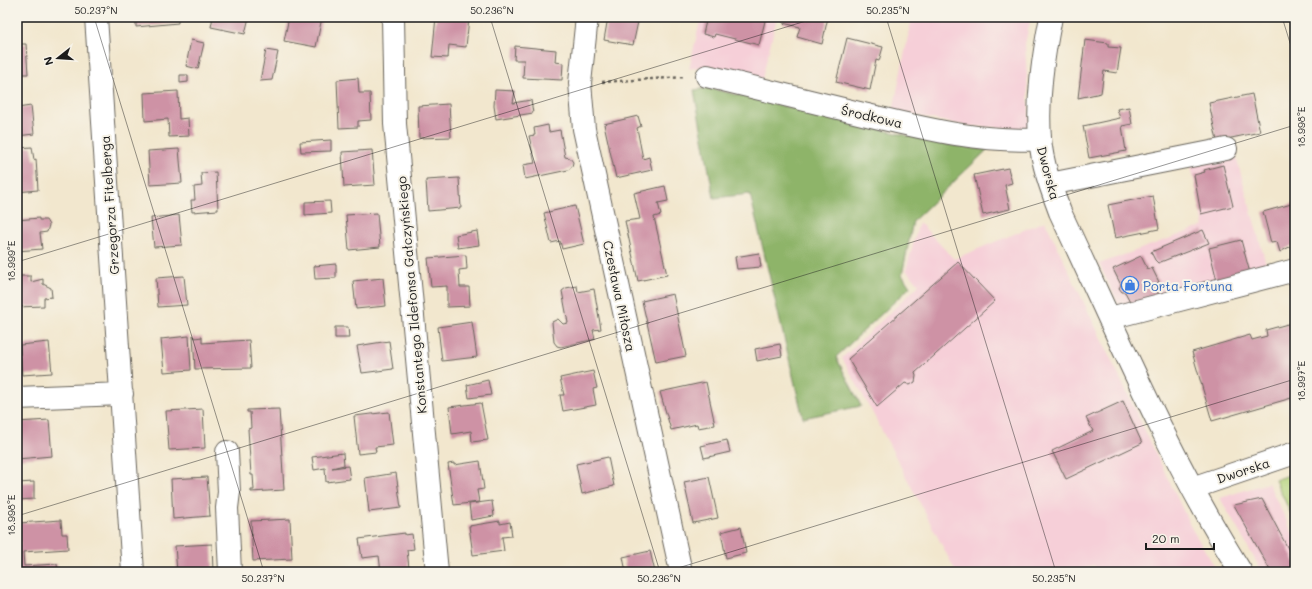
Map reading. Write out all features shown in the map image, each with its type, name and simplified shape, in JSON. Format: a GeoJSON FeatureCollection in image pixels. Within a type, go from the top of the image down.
{"type":"FeatureCollection","features":[{"type":"Feature","properties":{"kind":"street","name":"Grzegorza Fitelberga"},"geometry":{"type":"LineString","coordinates":[[96,17],[133,572]]}},
{"type":"Feature","properties":{"kind":"street","name":"Konstantego Ildefonsa Gałczyńskiego"},"geometry":{"type":"LineString","coordinates":[[393,17],[395,124],[437,572]]}},
{"type":"Feature","properties":{"kind":"street","name":"Czesława Miłosza"},"geometry":{"type":"LineString","coordinates":[[587,17],[580,83],[584,129],[681,572]]}},
{"type":"Feature","properties":{"kind":"street","name":"Dworska"},"geometry":{"type":"LineString","coordinates":[[1051,17],[1039,97],[1040,139],[1050,184],[1060,212],[1167,441],[1240,572]]}},
{"type":"Feature","properties":{"kind":"street","name":"Środkowa"},"geometry":{"type":"LineString","coordinates":[[707,76],[939,132],[1018,141],[1040,139]]}},
{"type":"Feature","properties":{"kind":"street"},"geometry":{"type":"LineString","coordinates":[[1050,184],[1226,149]]}},
{"type":"Feature","properties":{"kind":"street"},"geometry":{"type":"LineString","coordinates":[[1110,318],[1295,270]]}},
{"type":"Feature","properties":{"kind":"street"},"geometry":{"type":"LineString","coordinates":[[17,398],[122,394]]}},
{"type":"Feature","properties":{"kind":"street"},"geometry":{"type":"LineString","coordinates":[[227,452],[229,492],[226,508],[230,572]]}},
{"type":"Feature","properties":{"kind":"street","name":"Dworska"},"geometry":{"type":"LineString","coordinates":[[1192,488],[1295,453]]}},
{"type":"Feature","properties":{"kind":"path"},"geometry":{"type":"LineString","coordinates":[[580,83],[707,76]]}},
{"type":"Feature","properties":{"kind":"shaded area"},"geometry":{"type":"Polygon","coordinates":[[[701,17],[777,17],[762,79],[701,67],[689,69],[701,17]]]}},
{"type":"Feature","properties":{"kind":"shaded area"},"geometry":{"type":"Polygon","coordinates":[[[912,17],[1031,17],[1025,44],[1030,129],[966,126],[893,111],[912,17]]]}},
{"type":"Feature","properties":{"kind":"shaded area"},"geometry":{"type":"Polygon","coordinates":[[[1235,153],[1268,271],[1121,310],[1099,264],[1204,226],[1190,162],[1235,153]]]}},
{"type":"Feature","properties":{"kind":"shaded area"},"geometry":{"type":"Polygon","coordinates":[[[1045,221],[1192,529],[1218,572],[1097,572],[1094,565],[1076,572],[956,572],[870,408],[842,358],[919,285],[906,270],[919,222],[954,259],[1045,221]]]}},
{"type":"Feature","properties":{"kind":"shaded area"},"geometry":{"type":"Polygon","coordinates":[[[1268,483],[1295,538],[1295,572],[1262,572],[1220,498],[1268,483]]]}},
{"type":"Feature","properties":{"kind":"green space"},"geometry":{"type":"Polygon","coordinates":[[[708,88],[942,144],[987,150],[913,221],[902,275],[910,287],[836,357],[861,406],[803,418],[750,194],[714,198],[694,90],[708,88]]]}},
{"type":"Feature","properties":{"kind":"green space"},"geometry":{"type":"Polygon","coordinates":[[[1295,473],[1295,522],[1275,480],[1295,473]]]}},
{"type":"Feature","properties":{"kind":"building"},"geometry":{"type":"Polygon","coordinates":[[[136,17],[178,17],[178,23],[136,27],[136,17]]]}},
{"type":"Feature","properties":{"kind":"building"},"geometry":{"type":"Polygon","coordinates":[[[213,17],[249,17],[245,34],[211,27],[213,17]]]}},
{"type":"Feature","properties":{"kind":"building"},"geometry":{"type":"Polygon","coordinates":[[[289,17],[322,17],[316,47],[284,41],[289,17]]]}},
{"type":"Feature","properties":{"kind":"building"},"geometry":{"type":"Polygon","coordinates":[[[436,17],[469,18],[466,47],[449,45],[448,58],[432,57],[436,17]]]}},
{"type":"Feature","properties":{"kind":"building"},"geometry":{"type":"Polygon","coordinates":[[[608,17],[639,17],[633,45],[604,40],[608,17]]]}},
{"type":"Feature","properties":{"kind":"building"},"geometry":{"type":"Polygon","coordinates":[[[707,17],[766,17],[759,45],[715,34],[714,37],[703,34],[707,17]]]}},
{"type":"Feature","properties":{"kind":"building"},"geometry":{"type":"Polygon","coordinates":[[[784,17],[828,17],[822,44],[797,37],[800,27],[783,23],[784,17]]]}},
{"type":"Feature","properties":{"kind":"building"},"geometry":{"type":"Polygon","coordinates":[[[847,38],[883,47],[879,61],[876,60],[870,90],[836,82],[847,38]]]}},
{"type":"Feature","properties":{"kind":"building"},"geometry":{"type":"Polygon","coordinates":[[[191,40],[204,43],[198,69],[186,66],[191,40]]]}},
{"type":"Feature","properties":{"kind":"building"},"geometry":{"type":"Polygon","coordinates":[[[1085,40],[1108,43],[1108,47],[1121,48],[1117,73],[1104,71],[1101,93],[1078,98],[1085,40]]]}},
{"type":"Feature","properties":{"kind":"building"},"geometry":{"type":"Polygon","coordinates":[[[17,44],[26,44],[28,74],[17,74],[17,44]]]}},
{"type":"Feature","properties":{"kind":"building"},"geometry":{"type":"Polygon","coordinates":[[[515,46],[556,50],[555,62],[563,63],[562,80],[523,78],[524,60],[514,60],[515,46]]]}},
{"type":"Feature","properties":{"kind":"building"},"geometry":{"type":"Polygon","coordinates":[[[266,50],[278,52],[272,80],[260,81],[266,50]]]}},
{"type":"Feature","properties":{"kind":"building"},"geometry":{"type":"Polygon","coordinates":[[[180,75],[188,75],[188,82],[180,83],[180,75]]]}},
{"type":"Feature","properties":{"kind":"building"},"geometry":{"type":"Polygon","coordinates":[[[358,78],[359,93],[370,93],[371,120],[358,121],[358,127],[339,128],[337,80],[358,78]]]}},
{"type":"Feature","properties":{"kind":"building"},"geometry":{"type":"Polygon","coordinates":[[[495,90],[515,91],[513,103],[531,100],[533,113],[496,119],[494,106],[495,90]]]}},
{"type":"Feature","properties":{"kind":"building"},"geometry":{"type":"Polygon","coordinates":[[[178,91],[179,119],[188,118],[189,136],[169,137],[168,119],[145,121],[144,93],[178,91]]]}},
{"type":"Feature","properties":{"kind":"building"},"geometry":{"type":"Polygon","coordinates":[[[1252,94],[1260,132],[1217,141],[1209,103],[1252,94]]]}},
{"type":"Feature","properties":{"kind":"building"},"geometry":{"type":"Polygon","coordinates":[[[449,104],[451,137],[419,138],[418,106],[449,104]]]}},
{"type":"Feature","properties":{"kind":"building"},"geometry":{"type":"Polygon","coordinates":[[[31,106],[34,134],[17,136],[17,108],[31,106]]]}},
{"type":"Feature","properties":{"kind":"building"},"geometry":{"type":"Polygon","coordinates":[[[1129,107],[1132,124],[1122,126],[1126,151],[1089,158],[1083,126],[1120,118],[1117,109],[1129,107]]]}},
{"type":"Feature","properties":{"kind":"building"},"geometry":{"type":"Polygon","coordinates":[[[638,116],[641,126],[637,128],[643,159],[649,157],[652,170],[616,178],[604,124],[638,116]]]}},
{"type":"Feature","properties":{"kind":"building"},"geometry":{"type":"Polygon","coordinates":[[[548,125],[549,132],[560,130],[565,157],[570,158],[573,162],[572,167],[568,170],[525,179],[523,165],[535,163],[529,136],[535,135],[534,128],[548,125]]]}},
{"type":"Feature","properties":{"kind":"building"},"geometry":{"type":"Polygon","coordinates":[[[331,140],[331,151],[301,152],[300,142],[331,140]]]}},
{"type":"Feature","properties":{"kind":"building"},"geometry":{"type":"Polygon","coordinates":[[[32,147],[34,160],[36,159],[38,190],[17,192],[17,148],[32,147]]]}},
{"type":"Feature","properties":{"kind":"building"},"geometry":{"type":"Polygon","coordinates":[[[179,149],[182,183],[150,185],[148,151],[179,149]]]}},
{"type":"Feature","properties":{"kind":"building"},"geometry":{"type":"Polygon","coordinates":[[[372,150],[375,185],[344,187],[342,152],[372,150]]]}},
{"type":"Feature","properties":{"kind":"building"},"geometry":{"type":"Polygon","coordinates":[[[1223,165],[1233,206],[1201,214],[1194,175],[1205,172],[1204,170],[1223,165]]]}},
{"type":"Feature","properties":{"kind":"building"},"geometry":{"type":"Polygon","coordinates":[[[1008,168],[1012,183],[1005,185],[1010,209],[983,215],[974,175],[1008,168]]]}},
{"type":"Feature","properties":{"kind":"building"},"geometry":{"type":"Polygon","coordinates":[[[216,172],[218,210],[192,212],[191,200],[195,200],[194,187],[202,186],[201,173],[216,172]]]}},
{"type":"Feature","properties":{"kind":"building"},"geometry":{"type":"Polygon","coordinates":[[[459,178],[461,208],[428,211],[426,180],[459,178]]]}},
{"type":"Feature","properties":{"kind":"building"},"geometry":{"type":"Polygon","coordinates":[[[665,186],[668,201],[658,203],[661,215],[654,217],[667,275],[638,281],[625,221],[640,219],[634,193],[665,186]]]}},
{"type":"Feature","properties":{"kind":"building"},"geometry":{"type":"Polygon","coordinates":[[[1153,196],[1159,229],[1115,238],[1108,205],[1153,196]]]}},
{"type":"Feature","properties":{"kind":"building"},"geometry":{"type":"Polygon","coordinates":[[[330,201],[331,213],[305,215],[305,202],[330,201]]]}},
{"type":"Feature","properties":{"kind":"building"},"geometry":{"type":"Polygon","coordinates":[[[1295,203],[1295,244],[1280,252],[1277,242],[1271,243],[1263,212],[1295,203]]]}},
{"type":"Feature","properties":{"kind":"building"},"geometry":{"type":"Polygon","coordinates":[[[575,206],[584,244],[562,249],[560,241],[551,243],[544,213],[575,206]]]}},
{"type":"Feature","properties":{"kind":"building"},"geometry":{"type":"Polygon","coordinates":[[[377,213],[380,247],[349,250],[346,215],[377,213]]]}},
{"type":"Feature","properties":{"kind":"building"},"geometry":{"type":"Polygon","coordinates":[[[179,215],[182,245],[154,247],[151,218],[179,215]]]}},
{"type":"Feature","properties":{"kind":"building"},"geometry":{"type":"Polygon","coordinates":[[[39,218],[39,220],[46,220],[49,225],[47,232],[40,233],[42,249],[17,251],[17,220],[39,218]]]}},
{"type":"Feature","properties":{"kind":"building"},"geometry":{"type":"Polygon","coordinates":[[[1203,230],[1209,243],[1158,263],[1155,260],[1151,252],[1203,230]]]}},
{"type":"Feature","properties":{"kind":"building"},"geometry":{"type":"Polygon","coordinates":[[[477,231],[479,245],[458,248],[456,235],[477,231]]]}},
{"type":"Feature","properties":{"kind":"building"},"geometry":{"type":"Polygon","coordinates":[[[1241,240],[1250,273],[1217,281],[1209,248],[1241,240]]]}},
{"type":"Feature","properties":{"kind":"building"},"geometry":{"type":"Polygon","coordinates":[[[759,253],[761,267],[737,269],[735,257],[759,253]]]}},
{"type":"Feature","properties":{"kind":"building"},"geometry":{"type":"Polygon","coordinates":[[[466,255],[467,269],[459,270],[460,287],[469,287],[470,306],[447,307],[447,286],[431,287],[428,258],[466,255]]]}},
{"type":"Feature","properties":{"kind":"building"},"geometry":{"type":"Polygon","coordinates":[[[1141,256],[1148,270],[1152,268],[1159,282],[1154,285],[1159,295],[1133,307],[1125,292],[1122,292],[1119,288],[1121,285],[1113,269],[1141,256]]]}},
{"type":"Feature","properties":{"kind":"building"},"geometry":{"type":"Polygon","coordinates":[[[958,262],[995,301],[915,373],[915,382],[910,385],[905,383],[877,407],[848,359],[958,262]]]}},
{"type":"Feature","properties":{"kind":"building"},"geometry":{"type":"Polygon","coordinates":[[[336,264],[336,278],[315,279],[314,266],[336,264]]]}},
{"type":"Feature","properties":{"kind":"building"},"geometry":{"type":"Polygon","coordinates":[[[17,276],[31,276],[31,282],[43,279],[43,284],[51,288],[52,297],[44,298],[44,306],[17,307],[17,276]]]}},
{"type":"Feature","properties":{"kind":"building"},"geometry":{"type":"Polygon","coordinates":[[[184,276],[187,305],[158,307],[156,278],[184,276]]]}},
{"type":"Feature","properties":{"kind":"building"},"geometry":{"type":"Polygon","coordinates":[[[383,278],[386,306],[356,309],[353,281],[383,278]]]}},
{"type":"Feature","properties":{"kind":"building"},"geometry":{"type":"Polygon","coordinates":[[[577,286],[578,292],[594,289],[601,329],[593,330],[595,339],[561,347],[557,346],[554,342],[552,322],[558,319],[563,324],[568,323],[562,291],[566,288],[577,286]]]}},
{"type":"Feature","properties":{"kind":"building"},"geometry":{"type":"Polygon","coordinates":[[[673,294],[686,356],[656,362],[642,301],[673,294]]]}},
{"type":"Feature","properties":{"kind":"building"},"geometry":{"type":"Polygon","coordinates":[[[472,322],[477,357],[442,361],[438,327],[472,322]]]}},
{"type":"Feature","properties":{"kind":"building"},"geometry":{"type":"Polygon","coordinates":[[[1295,322],[1295,397],[1212,421],[1192,352],[1250,335],[1252,340],[1267,336],[1266,330],[1295,322]]]}},
{"type":"Feature","properties":{"kind":"building"},"geometry":{"type":"Polygon","coordinates":[[[335,327],[348,327],[349,338],[335,338],[335,327]]]}},
{"type":"Feature","properties":{"kind":"building"},"geometry":{"type":"Polygon","coordinates":[[[193,335],[195,338],[202,337],[202,343],[249,340],[251,368],[195,369],[193,335]]]}},
{"type":"Feature","properties":{"kind":"building"},"geometry":{"type":"Polygon","coordinates":[[[189,336],[191,370],[164,372],[161,339],[189,336]]]}},
{"type":"Feature","properties":{"kind":"building"},"geometry":{"type":"Polygon","coordinates":[[[389,341],[393,369],[362,373],[357,346],[389,341]]]}},
{"type":"Feature","properties":{"kind":"building"},"geometry":{"type":"Polygon","coordinates":[[[49,342],[52,373],[22,375],[20,345],[49,342]]]}},
{"type":"Feature","properties":{"kind":"building"},"geometry":{"type":"Polygon","coordinates":[[[780,344],[782,356],[757,361],[755,349],[780,344]]]}},
{"type":"Feature","properties":{"kind":"building"},"geometry":{"type":"Polygon","coordinates":[[[593,371],[597,388],[593,389],[596,405],[563,411],[560,395],[564,395],[560,378],[593,371]]]}},
{"type":"Feature","properties":{"kind":"building"},"geometry":{"type":"Polygon","coordinates":[[[488,380],[491,395],[469,398],[467,385],[488,380]]]}},
{"type":"Feature","properties":{"kind":"building"},"geometry":{"type":"Polygon","coordinates":[[[706,382],[715,425],[698,428],[697,424],[671,430],[660,392],[706,382]]]}},
{"type":"Feature","properties":{"kind":"building"},"geometry":{"type":"Polygon","coordinates":[[[1123,401],[1142,443],[1066,479],[1052,451],[1093,431],[1086,418],[1123,401]]]}},
{"type":"Feature","properties":{"kind":"building"},"geometry":{"type":"Polygon","coordinates":[[[481,403],[488,440],[472,442],[471,431],[452,434],[449,407],[481,403]]]}},
{"type":"Feature","properties":{"kind":"building"},"geometry":{"type":"Polygon","coordinates":[[[203,409],[205,448],[169,450],[166,411],[203,409]]]}},
{"type":"Feature","properties":{"kind":"building"},"geometry":{"type":"Polygon","coordinates":[[[279,409],[284,490],[251,492],[251,490],[254,490],[253,475],[251,475],[248,429],[251,428],[250,412],[247,412],[247,410],[279,409]]]}},
{"type":"Feature","properties":{"kind":"building"},"geometry":{"type":"Polygon","coordinates":[[[389,412],[393,445],[375,447],[376,452],[358,454],[354,416],[389,412]]]}},
{"type":"Feature","properties":{"kind":"building"},"geometry":{"type":"Polygon","coordinates":[[[49,420],[52,456],[17,459],[17,422],[49,420]]]}},
{"type":"Feature","properties":{"kind":"building"},"geometry":{"type":"Polygon","coordinates":[[[727,440],[730,452],[704,458],[701,446],[727,440]]]}},
{"type":"Feature","properties":{"kind":"building"},"geometry":{"type":"Polygon","coordinates":[[[343,453],[344,465],[332,468],[348,466],[350,479],[326,482],[325,468],[314,470],[312,457],[343,453]]]}},
{"type":"Feature","properties":{"kind":"building"},"geometry":{"type":"Polygon","coordinates":[[[608,457],[614,486],[582,494],[576,464],[608,457]]]}},
{"type":"Feature","properties":{"kind":"building"},"geometry":{"type":"Polygon","coordinates":[[[480,461],[484,489],[477,490],[479,502],[454,505],[448,464],[454,463],[454,465],[480,461]]]}},
{"type":"Feature","properties":{"kind":"building"},"geometry":{"type":"Polygon","coordinates":[[[396,473],[401,508],[369,512],[365,478],[396,473]]]}},
{"type":"Feature","properties":{"kind":"building"},"geometry":{"type":"Polygon","coordinates":[[[207,477],[210,516],[173,519],[171,479],[207,477]]]}},
{"type":"Feature","properties":{"kind":"building"},"geometry":{"type":"Polygon","coordinates":[[[709,477],[718,518],[693,523],[684,482],[709,477]]]}},
{"type":"Feature","properties":{"kind":"building"},"geometry":{"type":"Polygon","coordinates":[[[34,482],[34,499],[18,500],[17,483],[34,482]]]}},
{"type":"Feature","properties":{"kind":"building"},"geometry":{"type":"Polygon","coordinates":[[[1262,499],[1295,562],[1295,572],[1271,572],[1234,505],[1262,499]]]}},
{"type":"Feature","properties":{"kind":"building"},"geometry":{"type":"Polygon","coordinates":[[[492,501],[494,516],[471,520],[469,504],[492,501]]]}},
{"type":"Feature","properties":{"kind":"building"},"geometry":{"type":"Polygon","coordinates":[[[290,519],[292,559],[253,561],[251,521],[290,519]]]}},
{"type":"Feature","properties":{"kind":"building"},"geometry":{"type":"Polygon","coordinates":[[[61,520],[62,534],[67,534],[68,549],[23,552],[24,566],[57,564],[58,572],[17,572],[17,545],[20,544],[19,523],[61,520]]]}},
{"type":"Feature","properties":{"kind":"building"},"geometry":{"type":"Polygon","coordinates":[[[500,521],[500,524],[510,522],[512,536],[502,537],[504,551],[473,555],[469,526],[500,521]]]}},
{"type":"Feature","properties":{"kind":"building"},"geometry":{"type":"Polygon","coordinates":[[[741,527],[746,553],[726,558],[721,532],[741,527]]]}},
{"type":"Feature","properties":{"kind":"building"},"geometry":{"type":"Polygon","coordinates":[[[405,533],[405,535],[412,534],[414,549],[407,550],[409,568],[381,572],[379,556],[362,558],[359,539],[405,533]]]}},
{"type":"Feature","properties":{"kind":"building"},"geometry":{"type":"Polygon","coordinates":[[[212,544],[213,572],[177,572],[175,546],[212,544]]]}},
{"type":"Feature","properties":{"kind":"building"},"geometry":{"type":"Polygon","coordinates":[[[650,551],[655,572],[626,572],[623,557],[650,551]]]}},
{"type":"Feature","properties":{"kind":"place","name":"Porta Fortuna"},"geometry":{"type":"Point","coordinates":[1130,285]}}]}
